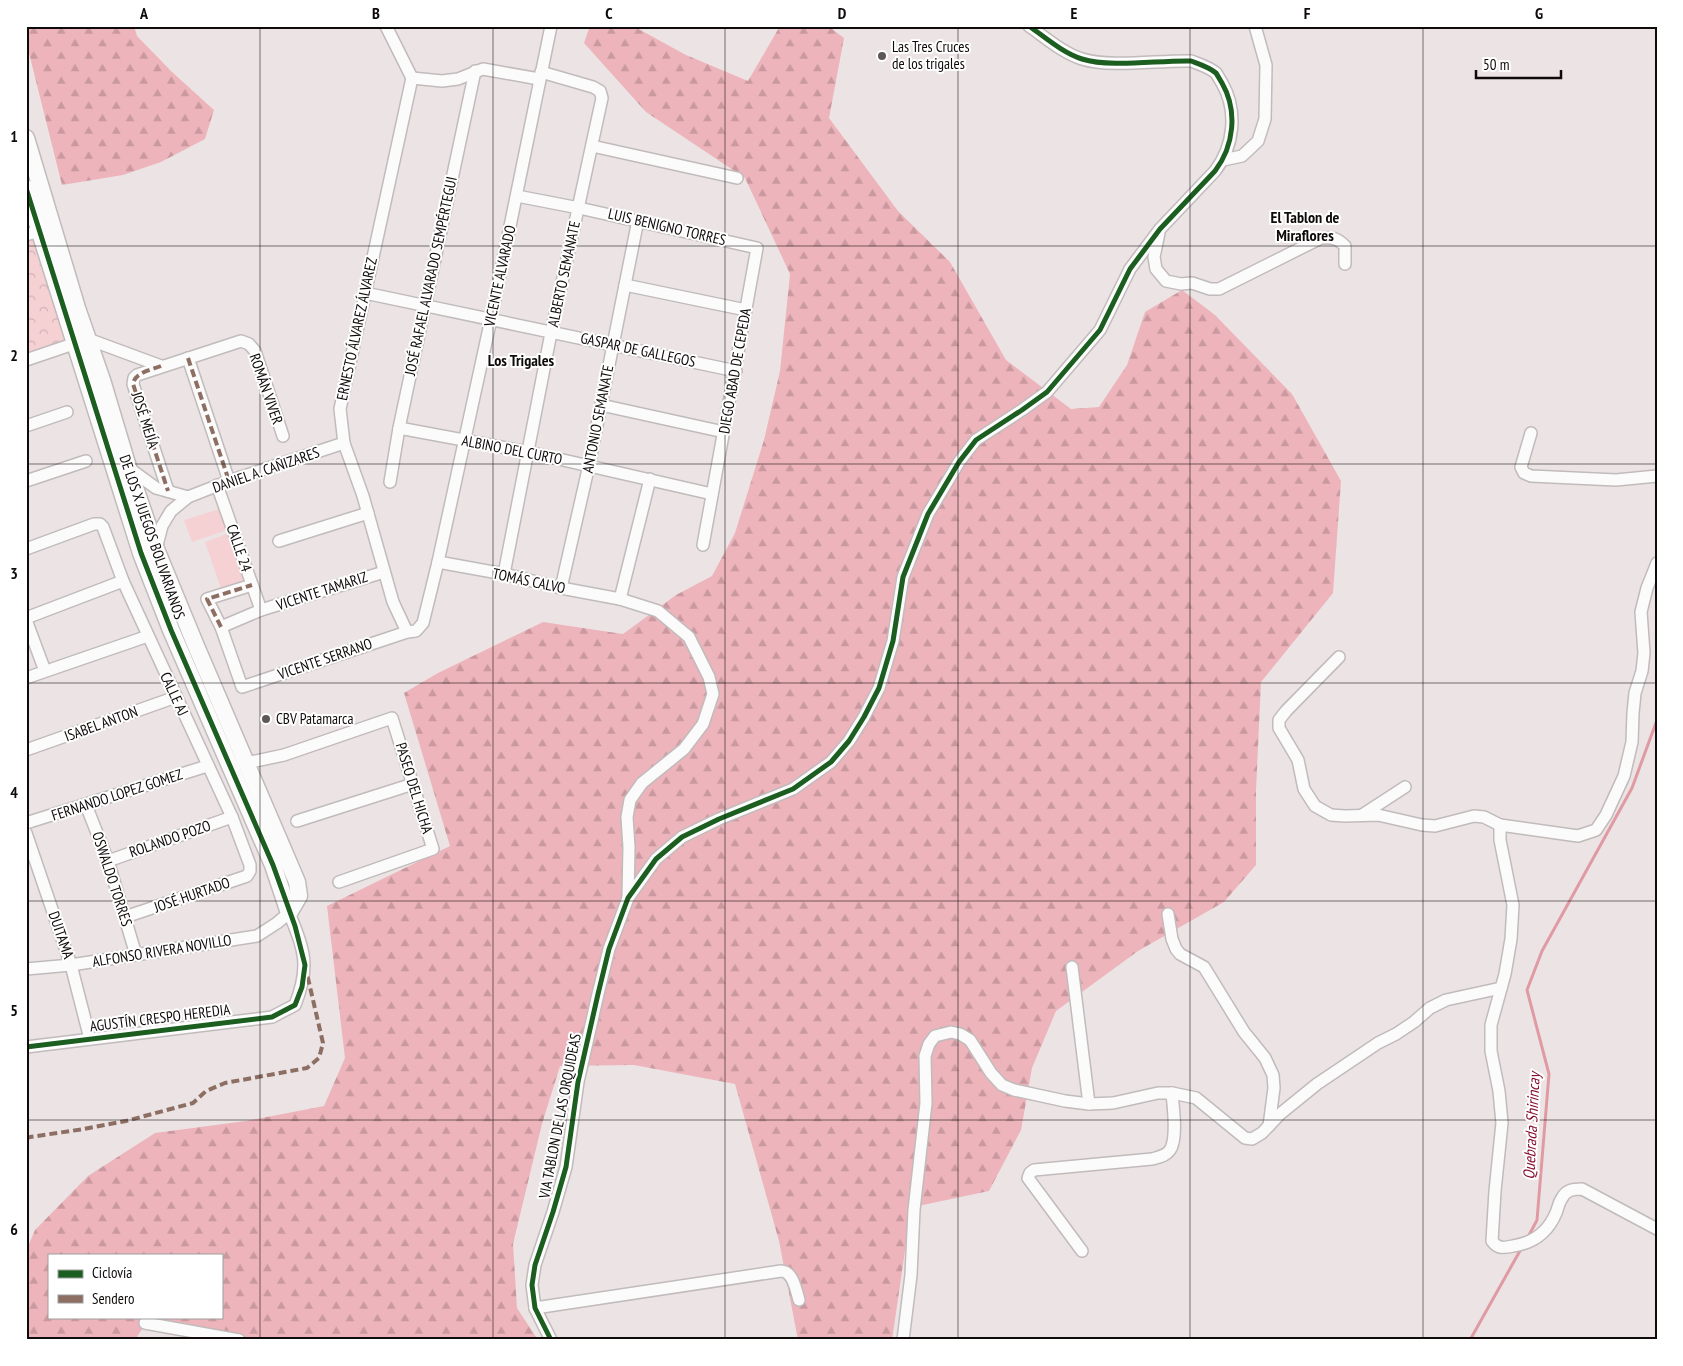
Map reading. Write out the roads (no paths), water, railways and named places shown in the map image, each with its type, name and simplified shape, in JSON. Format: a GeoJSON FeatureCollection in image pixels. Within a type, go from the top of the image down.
{"type":"FeatureCollection","features":[{"type":"Feature","properties":{"kind":"street"},"geometry":{"type":"LineString","coordinates":[[386,26],[412,78],[442,81],[458,79],[483,68],[540,76]]}},
{"type":"Feature","properties":{"kind":"street","name":"VICENTE ALVARADO"},"geometry":{"type":"LineString","coordinates":[[407,632],[416,631],[423,623],[438,562],[517,196],[551,26]]}},
{"type":"Feature","properties":{"kind":"street"},"geometry":{"type":"LineString","coordinates":[[1029,26],[1063,50],[1082,59],[1106,63],[1191,61],[1203,65],[1216,74],[1228,94],[1233,115],[1231,137],[1223,160]]}},
{"type":"Feature","properties":{"kind":"street"},"geometry":{"type":"LineString","coordinates":[[1223,160],[1242,156],[1258,141],[1265,120],[1266,66],[1255,26]]}},
{"type":"Feature","properties":{"kind":"street","name":"JOSÉ RAFAEL ALVARADO SEMPÉRTEGUI"},"geometry":{"type":"LineString","coordinates":[[390,482],[399,428],[474,71]]}},
{"type":"Feature","properties":{"kind":"street","name":"ALBERTO SEMANATE"},"geometry":{"type":"LineString","coordinates":[[504,574],[551,333],[602,98],[600,91],[593,87],[540,76]]}},
{"type":"Feature","properties":{"kind":"street","name":"ERNESTO ÁLVAREZ ÁLVAREZ"},"geometry":{"type":"LineString","coordinates":[[407,632],[393,602],[368,513],[344,443],[340,409],[412,78]]}},
{"type":"Feature","properties":{"kind":"street","name":"DE LOS X JUEGOS BOLIVARIANOS"},"geometry":{"type":"LineString","coordinates":[[26,138],[82,341],[171,630],[273,865],[289,913]]}},
{"type":"Feature","properties":{"kind":"street"},"geometry":{"type":"LineString","coordinates":[[592,146],[737,178]]}},
{"type":"Feature","properties":{"kind":"street","name":"VIA TABLON DE LAS ORQUIDEAS"},"geometry":{"type":"LineString","coordinates":[[551,1340],[535,1308],[532,1285],[535,1264],[566,1167],[578,1082],[598,994],[610,949],[628,898],[656,859],[682,837],[719,819],[793,789],[831,762],[849,741],[880,688],[893,641],[903,577],[928,514],[939,493],[976,440],[1047,392],[1100,330],[1130,270],[1160,229],[1215,171],[1223,160]]}},
{"type":"Feature","properties":{"kind":"street","name":"DE LOS X JUEGOS BOLIVARIANOS"},"geometry":{"type":"LineString","coordinates":[[26,188],[33,233],[82,341]]}},
{"type":"Feature","properties":{"kind":"street","name":"LUIS BENIGNO TORRES"},"geometry":{"type":"LineString","coordinates":[[517,196],[638,220],[757,248]]}},
{"type":"Feature","properties":{"kind":"street","name":"ANTONIO SEMANATE"},"geometry":{"type":"LineString","coordinates":[[561,588],[589,465],[638,220]]}},
{"type":"Feature","properties":{"kind":"street"},"geometry":{"type":"LineString","coordinates":[[1160,229],[1154,257],[1156,270],[1166,281],[1181,284],[1192,283],[1210,289],[1219,289],[1321,238],[1332,237],[1345,246],[1345,264]]}},
{"type":"Feature","properties":{"kind":"street","name":"DIEGO ABAD DE CEPEDA"},"geometry":{"type":"LineString","coordinates":[[703,545],[757,248]]}},
{"type":"Feature","properties":{"kind":"street"},"geometry":{"type":"LineString","coordinates":[[625,285],[746,310]]}},
{"type":"Feature","properties":{"kind":"street","name":"GASPAR DE GALLEGOS"},"geometry":{"type":"LineString","coordinates":[[365,293],[736,371]]}},
{"type":"Feature","properties":{"kind":"street"},"geometry":{"type":"LineString","coordinates":[[26,360],[82,341],[161,366]]}},
{"type":"Feature","properties":{"kind":"street","name":"ROMÁN VIVER"},"geometry":{"type":"LineString","coordinates":[[161,366],[240,341],[249,344],[255,351],[283,436]]}},
{"type":"Feature","properties":{"kind":"street"},"geometry":{"type":"LineString","coordinates":[[188,358],[229,481]]}},
{"type":"Feature","properties":{"kind":"street","name":"JOSÉ MEJÍA"},"geometry":{"type":"LineString","coordinates":[[161,366],[138,375],[134,378],[133,384],[168,491]]}},
{"type":"Feature","properties":{"kind":"street"},"geometry":{"type":"LineString","coordinates":[[600,405],[724,432]]}},
{"type":"Feature","properties":{"kind":"street"},"geometry":{"type":"LineString","coordinates":[[26,426],[67,412]]}},
{"type":"Feature","properties":{"kind":"street","name":"ALBINO DEL CURTO"},"geometry":{"type":"LineString","coordinates":[[399,428],[528,452],[712,494]]}},
{"type":"Feature","properties":{"kind":"street"},"geometry":{"type":"LineString","coordinates":[[1531,433],[1521,467],[1524,473],[1531,476],[1616,480],[1657,476]]}},
{"type":"Feature","properties":{"kind":"street","name":"DANIEL A. CAÑIZARES"},"geometry":{"type":"LineString","coordinates":[[148,551],[171,511],[188,497],[217,485],[344,443]]}},
{"type":"Feature","properties":{"kind":"street"},"geometry":{"type":"LineString","coordinates":[[26,481],[86,460]]}},
{"type":"Feature","properties":{"kind":"street"},"geometry":{"type":"LineString","coordinates":[[121,468],[156,488],[188,497]]}},
{"type":"Feature","properties":{"kind":"street"},"geometry":{"type":"LineString","coordinates":[[620,599],[650,479]]}},
{"type":"Feature","properties":{"kind":"street","name":"CALLE 24"},"geometry":{"type":"LineString","coordinates":[[217,485],[261,610]]}},
{"type":"Feature","properties":{"kind":"street"},"geometry":{"type":"LineString","coordinates":[[279,541],[368,513]]}},
{"type":"Feature","properties":{"kind":"street","name":"CALLE AJ"},"geometry":{"type":"LineString","coordinates":[[26,549],[94,524],[100,524],[103,527],[148,636],[232,817],[250,865]]}},
{"type":"Feature","properties":{"kind":"street","name":"DE LOS X JUEGOS BOLIVARIANOS"},"geometry":{"type":"LineString","coordinates":[[148,551],[246,764],[297,882],[299,896],[289,913]]}},
{"type":"Feature","properties":{"kind":"street","name":"TOMÁS CALVO"},"geometry":{"type":"LineString","coordinates":[[438,562],[620,599],[658,611],[689,637],[709,676],[713,694],[703,724],[684,749],[642,783],[630,800],[627,817],[629,847],[628,898]]}},
{"type":"Feature","properties":{"kind":"street"},"geometry":{"type":"LineString","coordinates":[[1339,657],[1286,710],[1279,720],[1279,728],[1298,760],[1304,790],[1315,806],[1331,815],[1378,815],[1435,826],[1474,816],[1484,817],[1500,825],[1578,836],[1596,830],[1606,815],[1624,776],[1632,742],[1632,713],[1635,693],[1642,671],[1644,653],[1641,612],[1646,588],[1657,563]]}},
{"type":"Feature","properties":{"kind":"street","name":"VICENTE TAMARIZ"},"geometry":{"type":"LineString","coordinates":[[220,627],[261,610],[384,572]]}},
{"type":"Feature","properties":{"kind":"street"},"geometry":{"type":"LineString","coordinates":[[45,671],[26,619],[124,581]]}},
{"type":"Feature","properties":{"kind":"street"},"geometry":{"type":"LineString","coordinates":[[220,627],[207,599],[252,585]]}},
{"type":"Feature","properties":{"kind":"street","name":"VICENTE SERRANO"},"geometry":{"type":"LineString","coordinates":[[220,627],[242,687],[407,632]]}},
{"type":"Feature","properties":{"kind":"street"},"geometry":{"type":"LineString","coordinates":[[26,678],[148,636]]}},
{"type":"Feature","properties":{"kind":"street","name":"ISABEL ANTON"},"geometry":{"type":"LineString","coordinates":[[26,750],[176,698]]}},
{"type":"Feature","properties":{"kind":"street","name":"PASEO DEL HICHA"},"geometry":{"type":"LineString","coordinates":[[246,764],[284,755],[392,718],[433,849],[339,882]]}},
{"type":"Feature","properties":{"kind":"street"},"geometry":{"type":"LineString","coordinates":[[229,764],[246,764]]}},
{"type":"Feature","properties":{"kind":"street","name":"FERNANDO LOPEZ GOMEZ"},"geometry":{"type":"LineString","coordinates":[[26,823],[207,766]]}},
{"type":"Feature","properties":{"kind":"street"},"geometry":{"type":"LineString","coordinates":[[298,821],[413,784]]}},
{"type":"Feature","properties":{"kind":"street"},"geometry":{"type":"LineString","coordinates":[[1362,815],[1405,787]]}},
{"type":"Feature","properties":{"kind":"street","name":"OSWALDO TORRES"},"geometry":{"type":"LineString","coordinates":[[86,805],[108,861],[136,955]]}},
{"type":"Feature","properties":{"kind":"street","name":"ROLANDO POZO"},"geometry":{"type":"LineString","coordinates":[[108,861],[232,817]]}},
{"type":"Feature","properties":{"kind":"street"},"geometry":{"type":"LineString","coordinates":[[1500,825],[1500,840],[1513,905],[1511,939],[1491,1025],[1491,1051],[1499,1091],[1502,1123],[1492,1241],[1501,1248],[1525,1244],[1538,1237],[1548,1228],[1562,1198],[1570,1190],[1582,1189],[1657,1229]]}},
{"type":"Feature","properties":{"kind":"street","name":"DUITAMA"},"geometry":{"type":"LineString","coordinates":[[26,833],[71,965],[90,1039]]}},
{"type":"Feature","properties":{"kind":"street","name":"JOSÉ HURTADO"},"geometry":{"type":"LineString","coordinates":[[125,917],[247,876],[250,871],[250,865]]}},
{"type":"Feature","properties":{"kind":"street","name":"ALFONSO RIVERA NOVILLO"},"geometry":{"type":"LineString","coordinates":[[26,969],[71,965],[257,936],[278,923],[289,913]]}},
{"type":"Feature","properties":{"kind":"street","name":"AGUSTÍN CRESPO HEREDIA"},"geometry":{"type":"LineString","coordinates":[[26,1047],[272,1017],[295,1005],[302,987],[305,965],[289,913]]}},
{"type":"Feature","properties":{"kind":"street"},"geometry":{"type":"LineString","coordinates":[[1168,914],[1172,939],[1176,949],[1180,954],[1204,967],[1244,1032],[1265,1058],[1273,1075],[1274,1088],[1269,1126]]}},
{"type":"Feature","properties":{"kind":"street"},"geometry":{"type":"LineString","coordinates":[[1072,967],[1089,1104]]}},
{"type":"Feature","properties":{"kind":"street"},"geometry":{"type":"LineString","coordinates":[[903,1340],[911,1275],[914,1210],[926,1103],[925,1056],[929,1044],[935,1036],[951,1032],[960,1034],[970,1040],[990,1073],[1002,1085],[1014,1090],[1089,1104],[1113,1103],[1158,1093],[1172,1093],[1196,1098],[1245,1138],[1252,1139],[1262,1133],[1280,1114],[1317,1084],[1378,1043],[1408,1026],[1430,1008],[1446,1000],[1501,988]]}},
{"type":"Feature","properties":{"kind":"street"},"geometry":{"type":"LineString","coordinates":[[1082,1251],[1028,1178],[1030,1172],[1034,1170],[1152,1159],[1165,1155],[1173,1141],[1172,1093]]}},
{"type":"Feature","properties":{"kind":"street"},"geometry":{"type":"LineString","coordinates":[[535,1308],[781,1271],[786,1271],[790,1274],[799,1300]]}},
{"type":"Feature","properties":{"kind":"street"},"geometry":{"type":"LineString","coordinates":[[145,1323],[238,1340]]}},
{"type":"Feature","properties":{"kind":"waterway","name":"Quebrada Shirincay"},"geometry":{"type":"LineString","coordinates":[[1527,1239],[1537,1220],[1549,1074],[1527,990],[1542,951],[1632,788],[1657,720]]}},
{"type":"Feature","properties":{"kind":"waterway","name":"Quebrada Shirincay"},"geometry":{"type":"LineString","coordinates":[[1470,1340],[1521,1249]]}},
{"type":"Feature","properties":{"kind":"place","name":"Las Tres Cruces de los trigales"},"geometry":{"type":"Point","coordinates":[882,56]}},
{"type":"Feature","properties":{"kind":"place","name":"CBV Patamarca"},"geometry":{"type":"Point","coordinates":[266,719]}},
{"type":"Feature","properties":{"kind":"district","name":"El Tablon de Miraflores"},"geometry":{"type":"Point","coordinates":[1305,226]}},
{"type":"Feature","properties":{"kind":"district","name":"Los Trigales"},"geometry":{"type":"Point","coordinates":[521,360]}}]}
